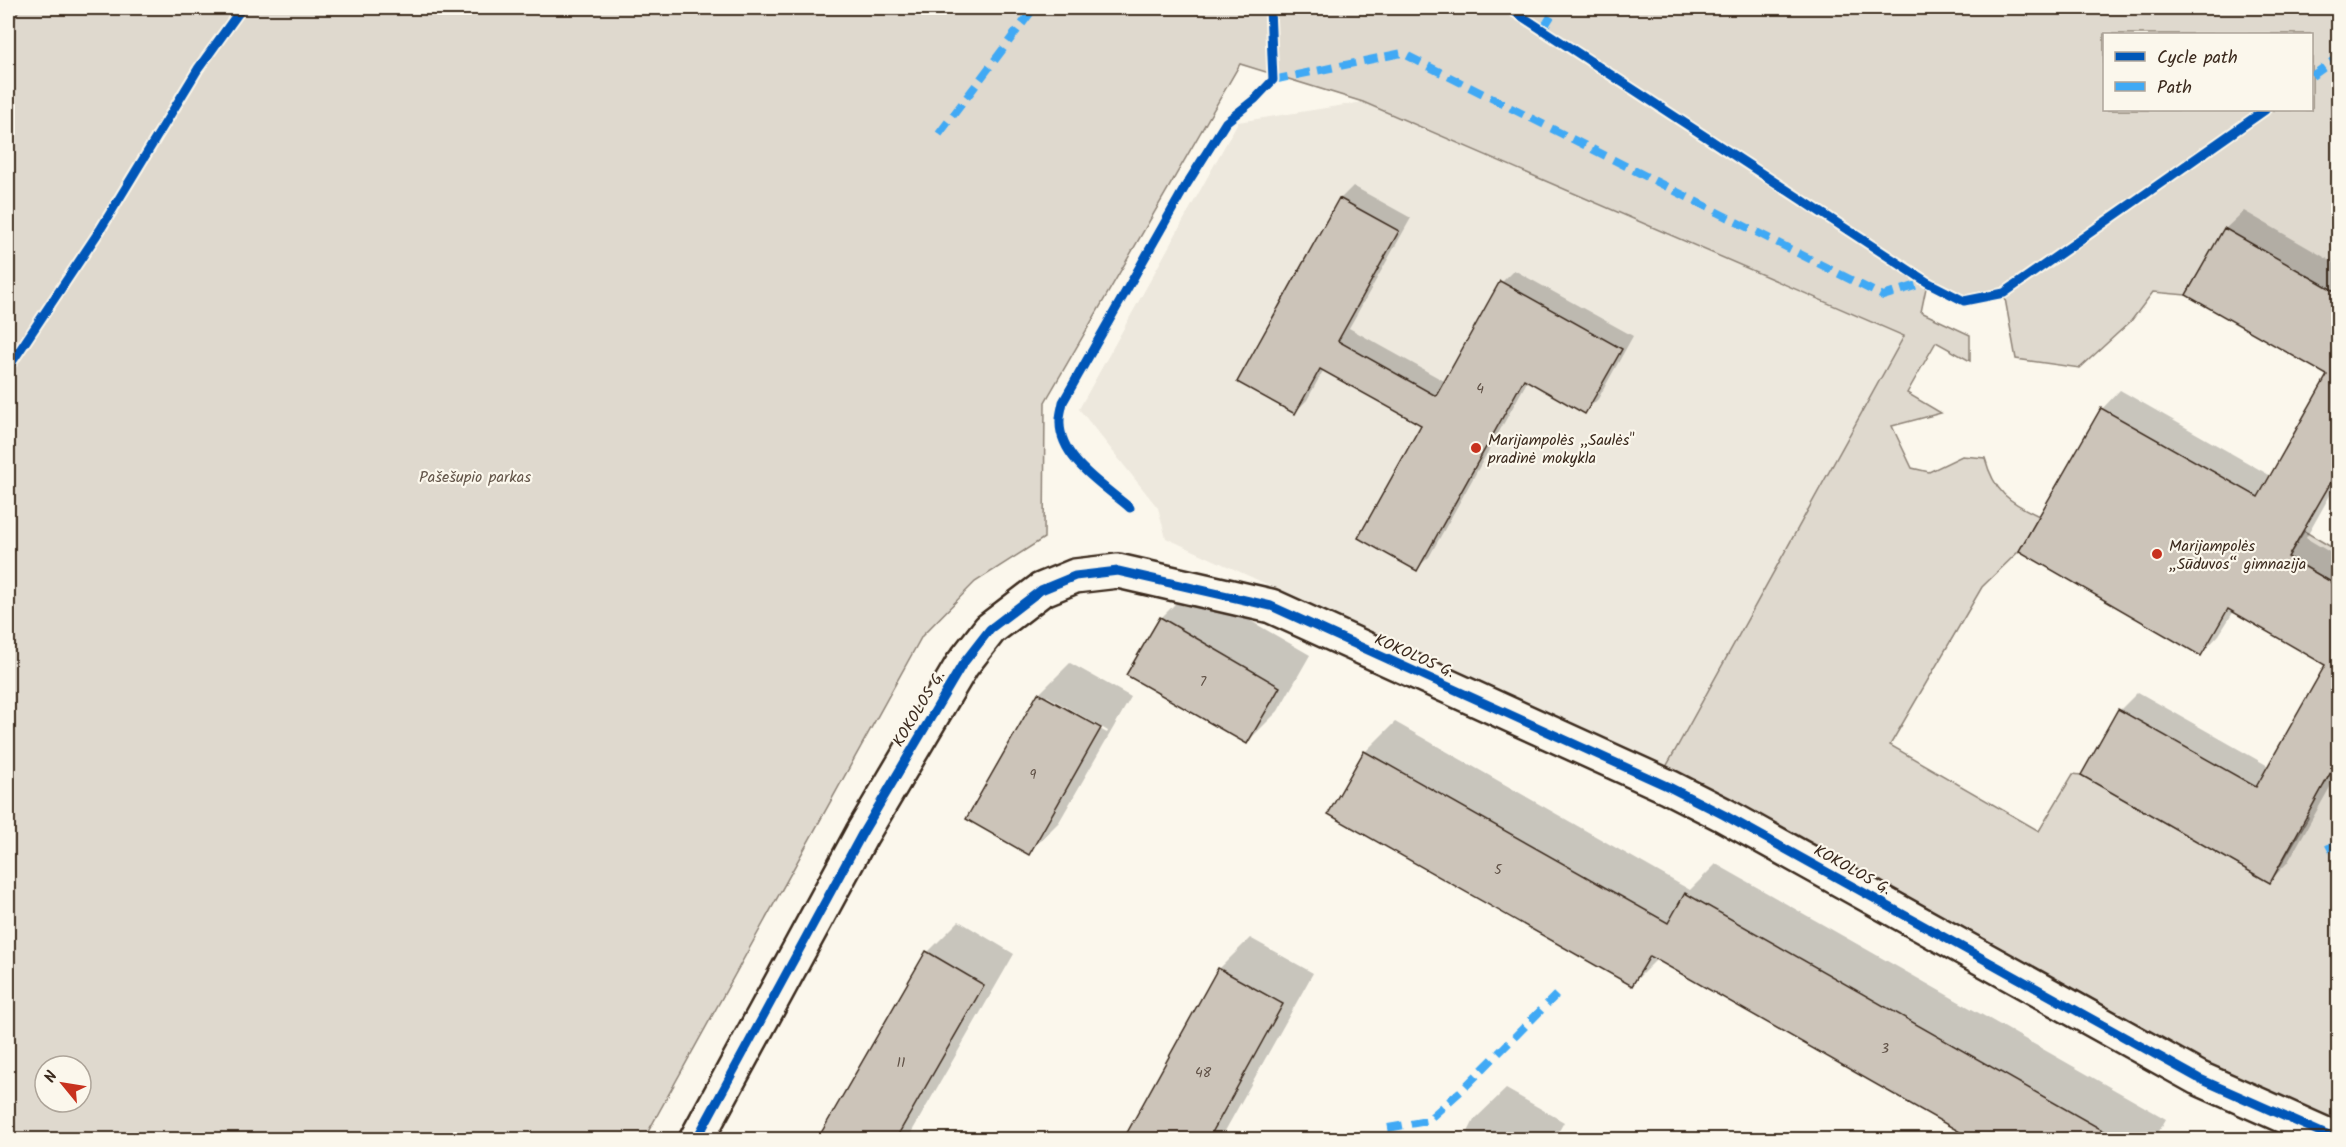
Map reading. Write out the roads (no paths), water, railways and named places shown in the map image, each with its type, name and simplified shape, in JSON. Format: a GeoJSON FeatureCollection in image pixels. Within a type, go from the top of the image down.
{"type":"FeatureCollection","features":[{"type":"Feature","properties":{"kind":"street","name":"KOKOLOS G."},"geometry":{"type":"LineString","coordinates":[[696,1140],[862,834],[962,665],[990,629],[1041,590],[1075,576],[1118,571],[1271,606],[1669,787],[1724,815],[2198,1078],[2338,1140]]}},
{"type":"Feature","properties":{"kind":"place","name":"Marijampolės ,,Saulės\" pradinė mokykla"},"geometry":{"type":"Point","coordinates":[1476,448]}},
{"type":"Feature","properties":{"kind":"place","name":"Marijampolės „Sūduvos“ gimnazija"},"geometry":{"type":"Point","coordinates":[2157,554]}},
{"type":"Feature","properties":{"kind":"park label","name":"Pašešupio parkas"},"geometry":{"type":"Point","coordinates":[475,476]}}]}
